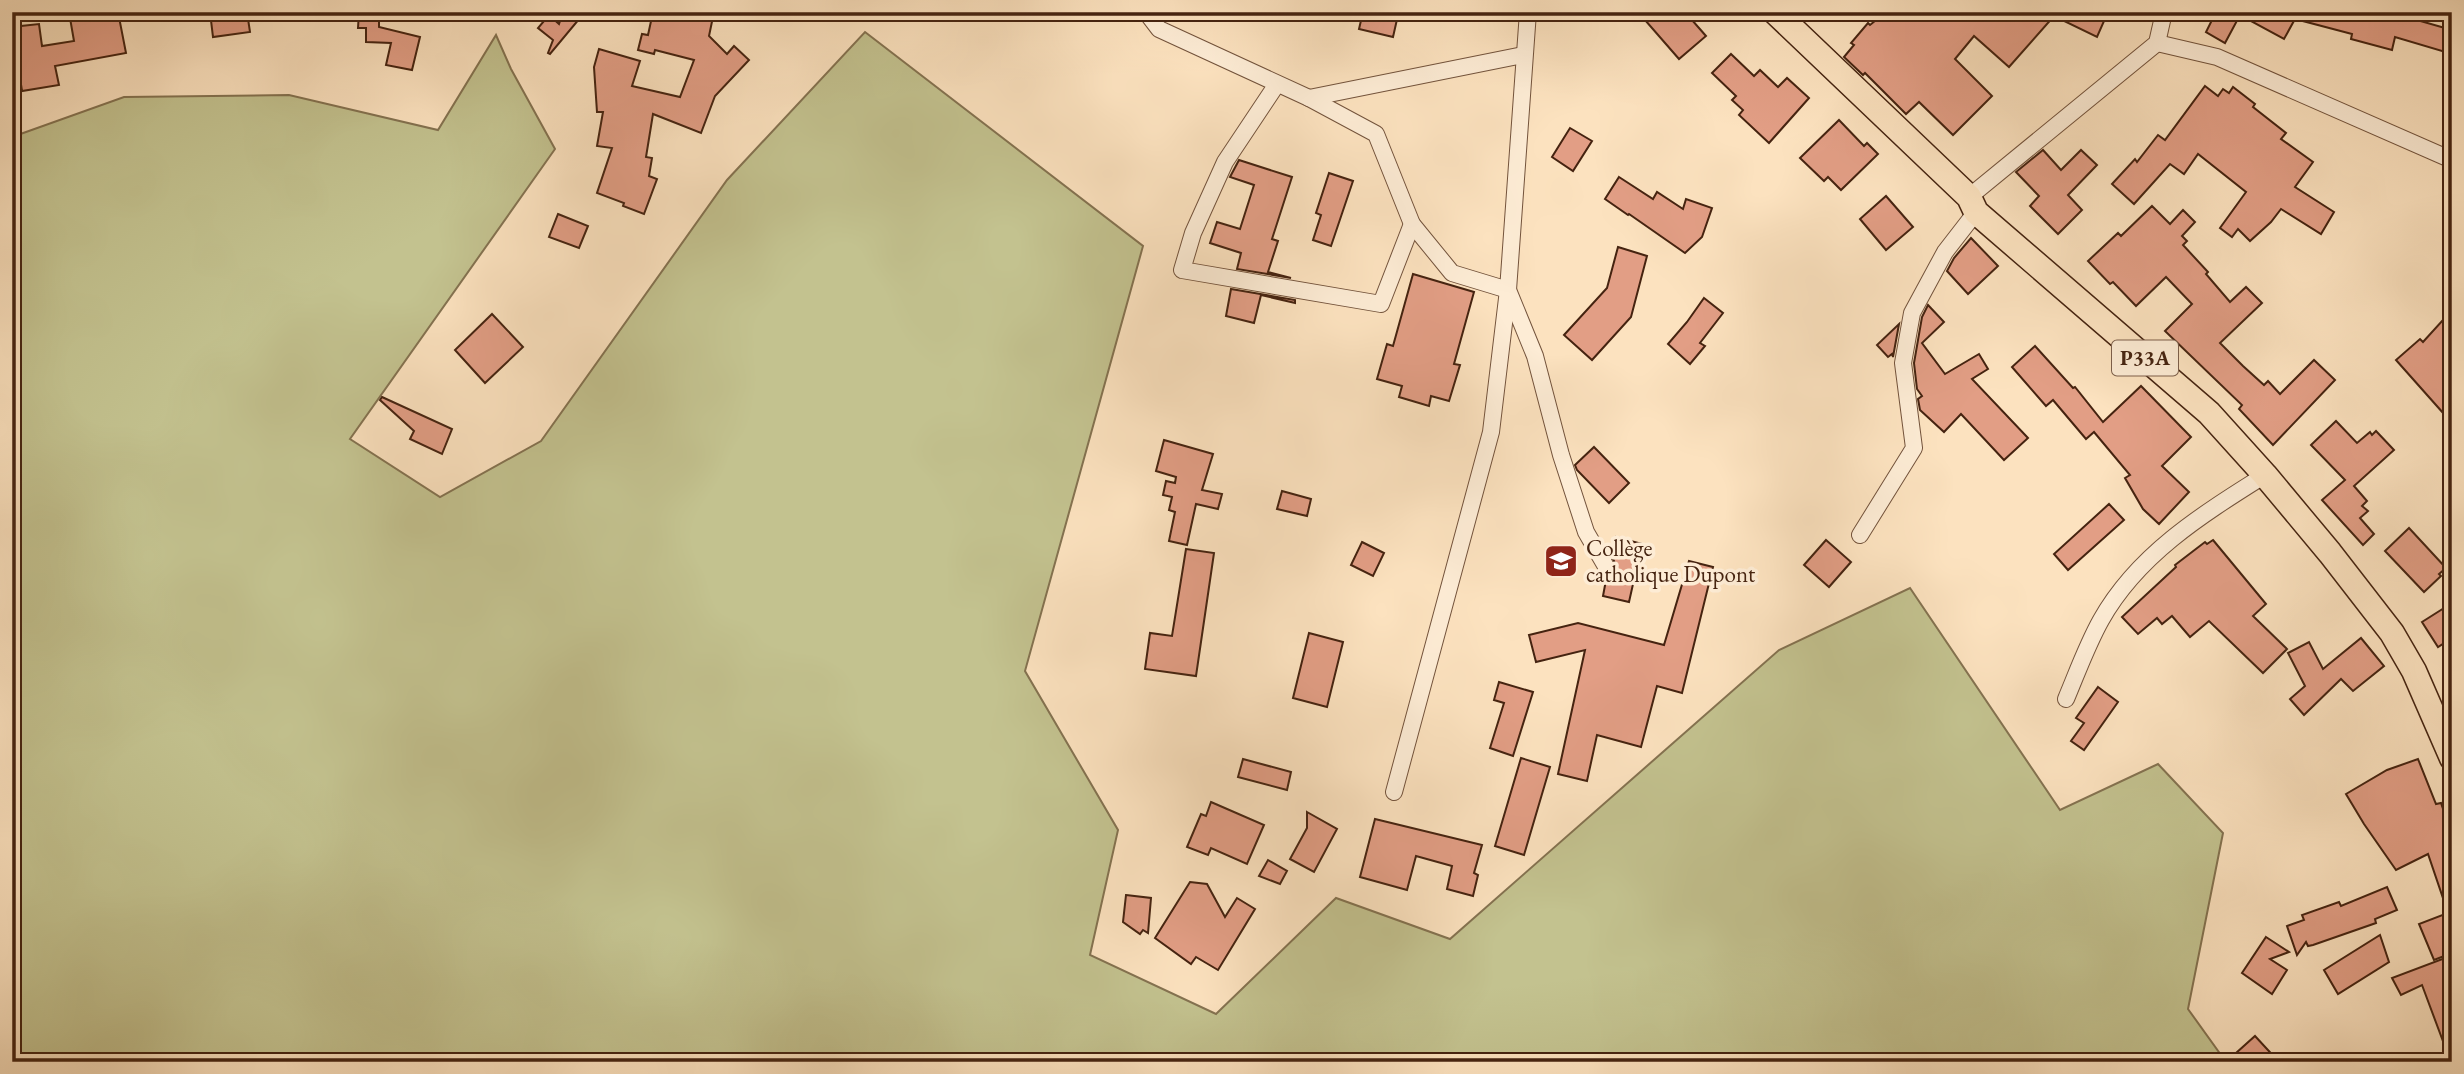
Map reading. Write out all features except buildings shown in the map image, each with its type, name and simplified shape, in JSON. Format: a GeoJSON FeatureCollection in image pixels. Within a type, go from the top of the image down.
{"type":"FeatureCollection","features":[{"type":"Feature","properties":{"kind":"main road","name":"P33A"},"geometry":{"type":"LineString","coordinates":[[1774,12],[1973,204],[2208,413],[2265,475],[2392,633],[2414,671],[2452,758]]}},
{"type":"Feature","properties":{"kind":"street"},"geometry":{"type":"LineString","coordinates":[[1146,12],[1159,29],[1308,98],[1376,134],[1412,224],[1452,273],[1508,290]]}},
{"type":"Feature","properties":{"kind":"street"},"geometry":{"type":"LineString","coordinates":[[1394,792],[1491,432],[1508,290],[1528,12]]}},
{"type":"Feature","properties":{"kind":"street"},"geometry":{"type":"LineString","coordinates":[[1860,535],[1914,448],[1903,363],[1912,313],[1973,204],[2157,43],[2164,12]]}},
{"type":"Feature","properties":{"kind":"street"},"geometry":{"type":"LineString","coordinates":[[2157,43],[2217,57],[2450,156]]}},
{"type":"Feature","properties":{"kind":"street"},"geometry":{"type":"LineString","coordinates":[[1308,98],[1523,55]]}},
{"type":"Feature","properties":{"kind":"street"},"geometry":{"type":"LineString","coordinates":[[1277,84],[1225,162],[1193,233],[1182,270],[1381,304],[1412,224]]}},
{"type":"Feature","properties":{"kind":"street"},"geometry":{"type":"LineString","coordinates":[[1508,290],[1535,356],[1561,455],[1586,532],[1608,570]]}},
{"type":"Feature","properties":{"kind":"street"},"geometry":{"type":"LineString","coordinates":[[2066,699],[2101,620],[2127,582],[2155,553],[2198,517],[2265,475]]}},
{"type":"Feature","properties":{"kind":"shaded area"},"geometry":{"type":"Polygon","coordinates":[[[865,32],[1143,246],[1025,671],[1118,830],[1090,955],[1216,1014],[1336,898],[1450,939],[1779,650],[1910,588],[2060,810],[2158,764],[2223,833],[2188,1009],[2226,1062],[12,1062],[12,137],[124,97],[289,95],[438,130],[496,35],[511,69],[555,149],[350,439],[440,497],[541,441],[727,180],[865,32]]]}},
{"type":"Feature","properties":{"kind":"place","name":"Collège catholique Dupont"},"geometry":{"type":"Point","coordinates":[1561,561]}}]}
